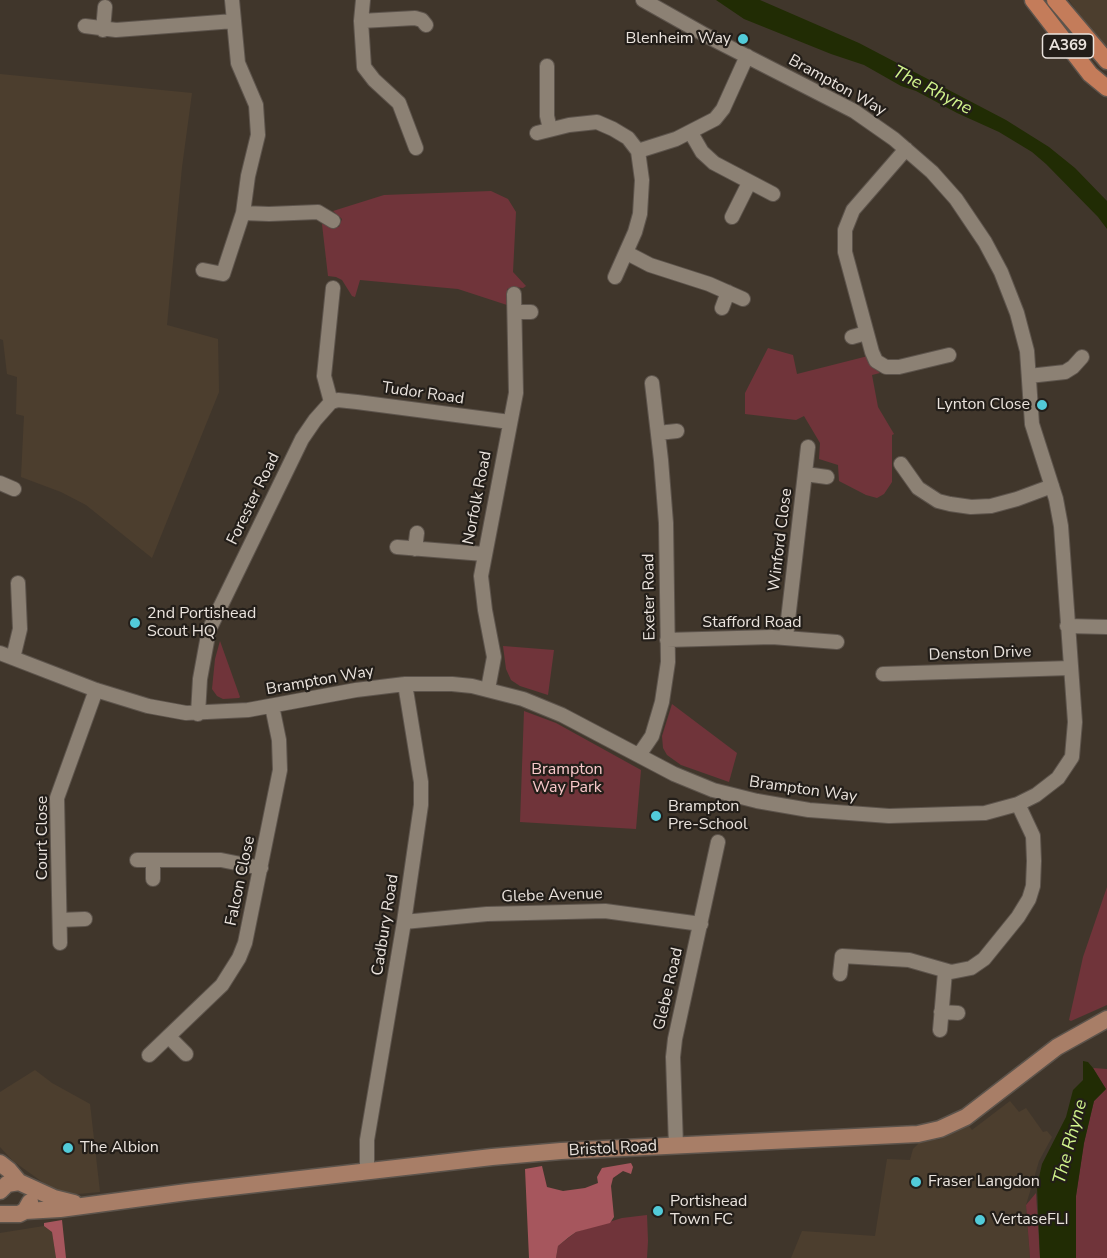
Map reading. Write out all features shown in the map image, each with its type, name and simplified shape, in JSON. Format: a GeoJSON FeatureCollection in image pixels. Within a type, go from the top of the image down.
{"type":"FeatureCollection","features":[{"type":"Feature","properties":{"kind":"main road","name":"A369"},"geometry":{"type":"LineString","coordinates":[[1033,0],[1090,74],[1107,88]]}},
{"type":"Feature","properties":{"kind":"main road","name":"A369"},"geometry":{"type":"LineString","coordinates":[[1055,0],[1107,61]]}},
{"type":"Feature","properties":{"kind":"main road","name":"Bristol Road"},"geometry":{"type":"LineString","coordinates":[[10,1211],[60,1209],[367,1171],[561,1151],[897,1136],[940,1129],[966,1118],[1057,1047],[1107,1019]]}},
{"type":"Feature","properties":{"kind":"main road"},"geometry":{"type":"LineString","coordinates":[[0,1163],[31,1196],[30,1202],[10,1211]]}},
{"type":"Feature","properties":{"kind":"main road"},"geometry":{"type":"LineString","coordinates":[[0,1191],[7,1184],[23,1185],[54,1198],[87,1205]]}},
{"type":"Feature","properties":{"kind":"street"},"geometry":{"type":"LineString","coordinates":[[223,274],[243,213],[259,122],[254,97],[238,63],[232,0]]}},
{"type":"Feature","properties":{"kind":"street"},"geometry":{"type":"LineString","coordinates":[[363,0],[361,21],[364,67],[399,103],[416,148]]}},
{"type":"Feature","properties":{"kind":"street","name":"Brampton Way"},"geometry":{"type":"LineString","coordinates":[[18,583],[20,629],[7,656],[96,690],[171,711],[198,714],[272,706],[356,690],[405,684],[452,684],[488,689],[523,699],[562,715],[674,774],[713,790],[809,810],[882,816],[985,813],[1018,804],[1044,790],[1058,778],[1072,757],[1075,722],[1061,526],[1052,486],[1032,424],[1027,351],[1020,321],[1007,284],[993,256],[956,200],[932,172],[880,128],[854,111],[643,0]]}},
{"type":"Feature","properties":{"kind":"street"},"geometry":{"type":"LineString","coordinates":[[103,30],[105,6]]}},
{"type":"Feature","properties":{"kind":"street"},"geometry":{"type":"LineString","coordinates":[[361,21],[416,18],[422,20],[426,25]]}},
{"type":"Feature","properties":{"kind":"street"},"geometry":{"type":"LineString","coordinates":[[85,26],[103,30],[130,30],[234,21]]}},
{"type":"Feature","properties":{"kind":"street"},"geometry":{"type":"LineString","coordinates":[[638,151],[662,145],[708,124],[719,113],[747,56]]}},
{"type":"Feature","properties":{"kind":"street"},"geometry":{"type":"LineString","coordinates":[[547,66],[547,116],[544,131],[582,123],[600,123],[628,138],[638,151],[642,180],[641,210],[627,253],[615,277]]}},
{"type":"Feature","properties":{"kind":"street"},"geometry":{"type":"LineString","coordinates":[[691,133],[702,152],[714,163],[773,194]]}},
{"type":"Feature","properties":{"kind":"street"},"geometry":{"type":"LineString","coordinates":[[906,149],[852,210],[845,230],[845,252],[866,333],[876,361],[886,366],[909,366],[949,355]]}},
{"type":"Feature","properties":{"kind":"street"},"geometry":{"type":"LineString","coordinates":[[732,217],[749,183]]}},
{"type":"Feature","properties":{"kind":"street"},"geometry":{"type":"LineString","coordinates":[[243,213],[313,212],[328,218],[328,200]]}},
{"type":"Feature","properties":{"kind":"street"},"geometry":{"type":"LineString","coordinates":[[627,253],[650,265],[709,284],[743,299]]}},
{"type":"Feature","properties":{"kind":"street"},"geometry":{"type":"LineString","coordinates":[[203,270],[223,274],[236,281]]}},
{"type":"Feature","properties":{"kind":"street"},"geometry":{"type":"LineString","coordinates":[[331,402],[324,376],[338,305],[333,288]]}},
{"type":"Feature","properties":{"kind":"street"},"geometry":{"type":"LineString","coordinates":[[722,308],[728,292]]}},
{"type":"Feature","properties":{"kind":"street","name":"Norfolk Road"},"geometry":{"type":"LineString","coordinates":[[488,689],[494,657],[482,591],[484,554],[516,393],[514,294]]}},
{"type":"Feature","properties":{"kind":"street"},"geometry":{"type":"LineString","coordinates":[[515,312],[531,312]]}},
{"type":"Feature","properties":{"kind":"street"},"geometry":{"type":"LineString","coordinates":[[852,337],[866,333]]}},
{"type":"Feature","properties":{"kind":"street"},"geometry":{"type":"LineString","coordinates":[[1029,376],[1061,373],[1078,367]]}},
{"type":"Feature","properties":{"kind":"street","name":"Exeter Road"},"geometry":{"type":"LineString","coordinates":[[639,755],[652,736],[667,677],[666,524],[652,383]]}},
{"type":"Feature","properties":{"kind":"street","name":"Tudor Road"},"geometry":{"type":"LineString","coordinates":[[331,402],[340,400],[510,422]]}},
{"type":"Feature","properties":{"kind":"street","name":"Forester Road"},"geometry":{"type":"LineString","coordinates":[[198,714],[203,660],[212,624],[302,439],[331,402]]}},
{"type":"Feature","properties":{"kind":"street"},"geometry":{"type":"LineString","coordinates":[[658,434],[676,431]]}},
{"type":"Feature","properties":{"kind":"street","name":"Winford Close"},"geometry":{"type":"LineString","coordinates":[[786,637],[808,447]]}},
{"type":"Feature","properties":{"kind":"street"},"geometry":{"type":"LineString","coordinates":[[902,464],[918,488],[938,501],[950,504],[971,507],[991,506],[1017,500],[1052,486]]}},
{"type":"Feature","properties":{"kind":"street"},"geometry":{"type":"LineString","coordinates":[[805,474],[827,477]]}},
{"type":"Feature","properties":{"kind":"street"},"geometry":{"type":"LineString","coordinates":[[0,483],[14,489]]}},
{"type":"Feature","properties":{"kind":"street"},"geometry":{"type":"LineString","coordinates":[[415,549],[417,533]]}},
{"type":"Feature","properties":{"kind":"street"},"geometry":{"type":"LineString","coordinates":[[397,547],[484,554]]}},
{"type":"Feature","properties":{"kind":"street"},"geometry":{"type":"LineString","coordinates":[[1067,626],[1107,627]]}},
{"type":"Feature","properties":{"kind":"street","name":"Stafford Road"},"geometry":{"type":"LineString","coordinates":[[667,640],[786,637],[837,642]]}},
{"type":"Feature","properties":{"kind":"street","name":"Denston Drive"},"geometry":{"type":"LineString","coordinates":[[889,679],[1070,668]]}},
{"type":"Feature","properties":{"kind":"street","name":"Cadbury Road"},"geometry":{"type":"LineString","coordinates":[[367,1171],[367,1140],[404,922],[422,797],[405,684]]}},
{"type":"Feature","properties":{"kind":"street","name":"Court Close"},"geometry":{"type":"LineString","coordinates":[[60,943],[57,798],[96,690]]}},
{"type":"Feature","properties":{"kind":"street","name":"Falcon Close"},"geometry":{"type":"LineString","coordinates":[[149,1055],[222,986],[239,958],[247,933],[280,770],[279,740],[272,706]]}},
{"type":"Feature","properties":{"kind":"street"},"geometry":{"type":"LineString","coordinates":[[840,974],[842,956],[909,960],[945,972],[965,971],[984,959],[1018,917],[1029,899],[1034,874],[1033,840],[1029,825],[1018,804]]}},
{"type":"Feature","properties":{"kind":"street","name":"Glebe Road"},"geometry":{"type":"LineString","coordinates":[[676,1146],[673,1057],[675,1040],[718,842]]}},
{"type":"Feature","properties":{"kind":"street"},"geometry":{"type":"LineString","coordinates":[[137,860],[221,861],[261,868]]}},
{"type":"Feature","properties":{"kind":"street"},"geometry":{"type":"LineString","coordinates":[[153,860],[153,879]]}},
{"type":"Feature","properties":{"kind":"street","name":"Glebe Avenue"},"geometry":{"type":"LineString","coordinates":[[404,922],[487,914],[605,910],[701,924]]}},
{"type":"Feature","properties":{"kind":"street"},"geometry":{"type":"LineString","coordinates":[[60,920],[85,919]]}},
{"type":"Feature","properties":{"kind":"street"},"geometry":{"type":"LineString","coordinates":[[940,1030],[945,972]]}},
{"type":"Feature","properties":{"kind":"street"},"geometry":{"type":"LineString","coordinates":[[941,1012],[958,1013]]}},
{"type":"Feature","properties":{"kind":"street"},"geometry":{"type":"LineString","coordinates":[[169,1037],[186,1054]]}},
{"type":"Feature","properties":{"kind":"shaded area"},"geometry":{"type":"Polygon","coordinates":[[[1069,0],[1107,0],[1107,49],[1090,30],[1069,0]]]}},
{"type":"Feature","properties":{"kind":"shaded area"},"geometry":{"type":"Polygon","coordinates":[[[0,74],[192,93],[182,167],[167,325],[218,339],[219,392],[152,558],[86,505],[61,492],[21,477],[24,416],[16,414],[17,377],[7,374],[3,340],[0,339],[0,74]]]}},
{"type":"Feature","properties":{"kind":"shaded area"},"geometry":{"type":"Polygon","coordinates":[[[35,1070],[52,1083],[90,1104],[100,1192],[67,1195],[55,1191],[13,1161],[0,1147],[0,1092],[35,1070]]]}},
{"type":"Feature","properties":{"kind":"shaded area"},"geometry":{"type":"Polygon","coordinates":[[[1010,1101],[1019,1112],[1026,1108],[1043,1132],[1047,1131],[1052,1137],[1039,1161],[1026,1205],[1030,1258],[791,1258],[802,1231],[875,1236],[887,1159],[910,1160],[913,1149],[920,1142],[941,1139],[969,1126],[972,1130],[1010,1101]]]}},
{"type":"Feature","properties":{"kind":"shaded area"},"geometry":{"type":"Polygon","coordinates":[[[631,1163],[633,1167],[631,1174],[623,1171],[613,1178],[611,1186],[614,1217],[610,1223],[576,1232],[558,1246],[556,1258],[529,1258],[525,1169],[542,1166],[547,1187],[563,1191],[585,1188],[598,1183],[597,1177],[602,1168],[631,1163]]]}},
{"type":"Feature","properties":{"kind":"shaded area"},"geometry":{"type":"Polygon","coordinates":[[[62,1220],[66,1258],[56,1258],[52,1232],[44,1226],[44,1223],[62,1220]]]}},
{"type":"Feature","properties":{"kind":"shaded area"},"geometry":{"type":"Polygon","coordinates":[[[44,1226],[52,1232],[56,1258],[0,1258],[0,1233],[44,1226]]]}},
{"type":"Feature","properties":{"kind":"green space"},"geometry":{"type":"Polygon","coordinates":[[[491,191],[508,199],[516,212],[513,272],[526,286],[507,289],[507,305],[458,289],[360,280],[355,297],[342,280],[328,276],[322,224],[339,227],[342,219],[333,211],[384,195],[491,191]]]}},
{"type":"Feature","properties":{"kind":"green space"},"geometry":{"type":"Polygon","coordinates":[[[768,348],[793,355],[797,374],[868,356],[880,373],[872,375],[878,407],[894,434],[892,435],[892,482],[884,494],[877,498],[866,495],[839,481],[838,465],[819,459],[820,443],[804,416],[796,420],[745,414],[745,393],[768,348]]]}},
{"type":"Feature","properties":{"kind":"green space"},"geometry":{"type":"Polygon","coordinates":[[[220,641],[239,698],[223,699],[217,696],[212,689],[215,659],[220,641]]]}},
{"type":"Feature","properties":{"kind":"green space"},"geometry":{"type":"Polygon","coordinates":[[[503,646],[554,650],[548,695],[520,686],[511,680],[506,669],[503,646]]]}},
{"type":"Feature","properties":{"kind":"green space"},"geometry":{"type":"Polygon","coordinates":[[[672,704],[737,753],[729,782],[681,765],[667,755],[663,748],[662,736],[672,704]]]}},
{"type":"Feature","properties":{"kind":"green space","name":"Brampton Way Park"},"geometry":{"type":"Polygon","coordinates":[[[524,711],[556,723],[641,770],[636,829],[520,822],[524,711]]]}},
{"type":"Feature","properties":{"kind":"green space"},"geometry":{"type":"Polygon","coordinates":[[[1107,887],[1107,1005],[1071,1021],[1069,1020],[1083,957],[1107,887]]]}},
{"type":"Feature","properties":{"kind":"green space"},"geometry":{"type":"Polygon","coordinates":[[[1093,1068],[1107,1069],[1107,1258],[1076,1258],[1076,1196],[1084,1143],[1094,1101],[1106,1089],[1093,1068]]]}},
{"type":"Feature","properties":{"kind":"green space"},"geometry":{"type":"Polygon","coordinates":[[[1036,1193],[1040,1258],[1030,1258],[1026,1205],[1036,1193]]]}},
{"type":"Feature","properties":{"kind":"green space"},"geometry":{"type":"Polygon","coordinates":[[[647,1215],[647,1258],[556,1258],[558,1246],[576,1232],[622,1218],[647,1215]]]}},
{"type":"Feature","properties":{"kind":"water","name":"The Rhyne"},"geometry":{"type":"Polygon","coordinates":[[[716,0],[760,0],[859,43],[1006,120],[1049,147],[1075,168],[1107,201],[1107,229],[1046,164],[1032,152],[999,132],[916,91],[901,86],[864,65],[744,19],[716,0]]]}},
{"type":"Feature","properties":{"kind":"water","name":"The Rhyne"},"geometry":{"type":"Polygon","coordinates":[[[1083,1061],[1088,1062],[1093,1068],[1106,1089],[1094,1101],[1084,1143],[1076,1196],[1076,1258],[1040,1258],[1037,1186],[1042,1164],[1066,1117],[1073,1090],[1083,1080],[1083,1061]]]}},
{"type":"Feature","properties":{"kind":"place","name":"Blenheim Way"},"geometry":{"type":"Point","coordinates":[743,39]}},
{"type":"Feature","properties":{"kind":"place","name":"Lynton Close"},"geometry":{"type":"Point","coordinates":[1042,405]}},
{"type":"Feature","properties":{"kind":"place","name":"2nd Portishead Scout HQ"},"geometry":{"type":"Point","coordinates":[135,623]}},
{"type":"Feature","properties":{"kind":"place","name":"Brampton Pre-School"},"geometry":{"type":"Point","coordinates":[656,816]}},
{"type":"Feature","properties":{"kind":"place","name":"The Albion"},"geometry":{"type":"Point","coordinates":[68,1148]}},
{"type":"Feature","properties":{"kind":"place","name":"Fraser Langdon"},"geometry":{"type":"Point","coordinates":[916,1182]}},
{"type":"Feature","properties":{"kind":"place","name":"Portishead Town FC"},"geometry":{"type":"Point","coordinates":[658,1211]}},
{"type":"Feature","properties":{"kind":"place","name":"VertaseFLI"},"geometry":{"type":"Point","coordinates":[980,1220]}}]}
